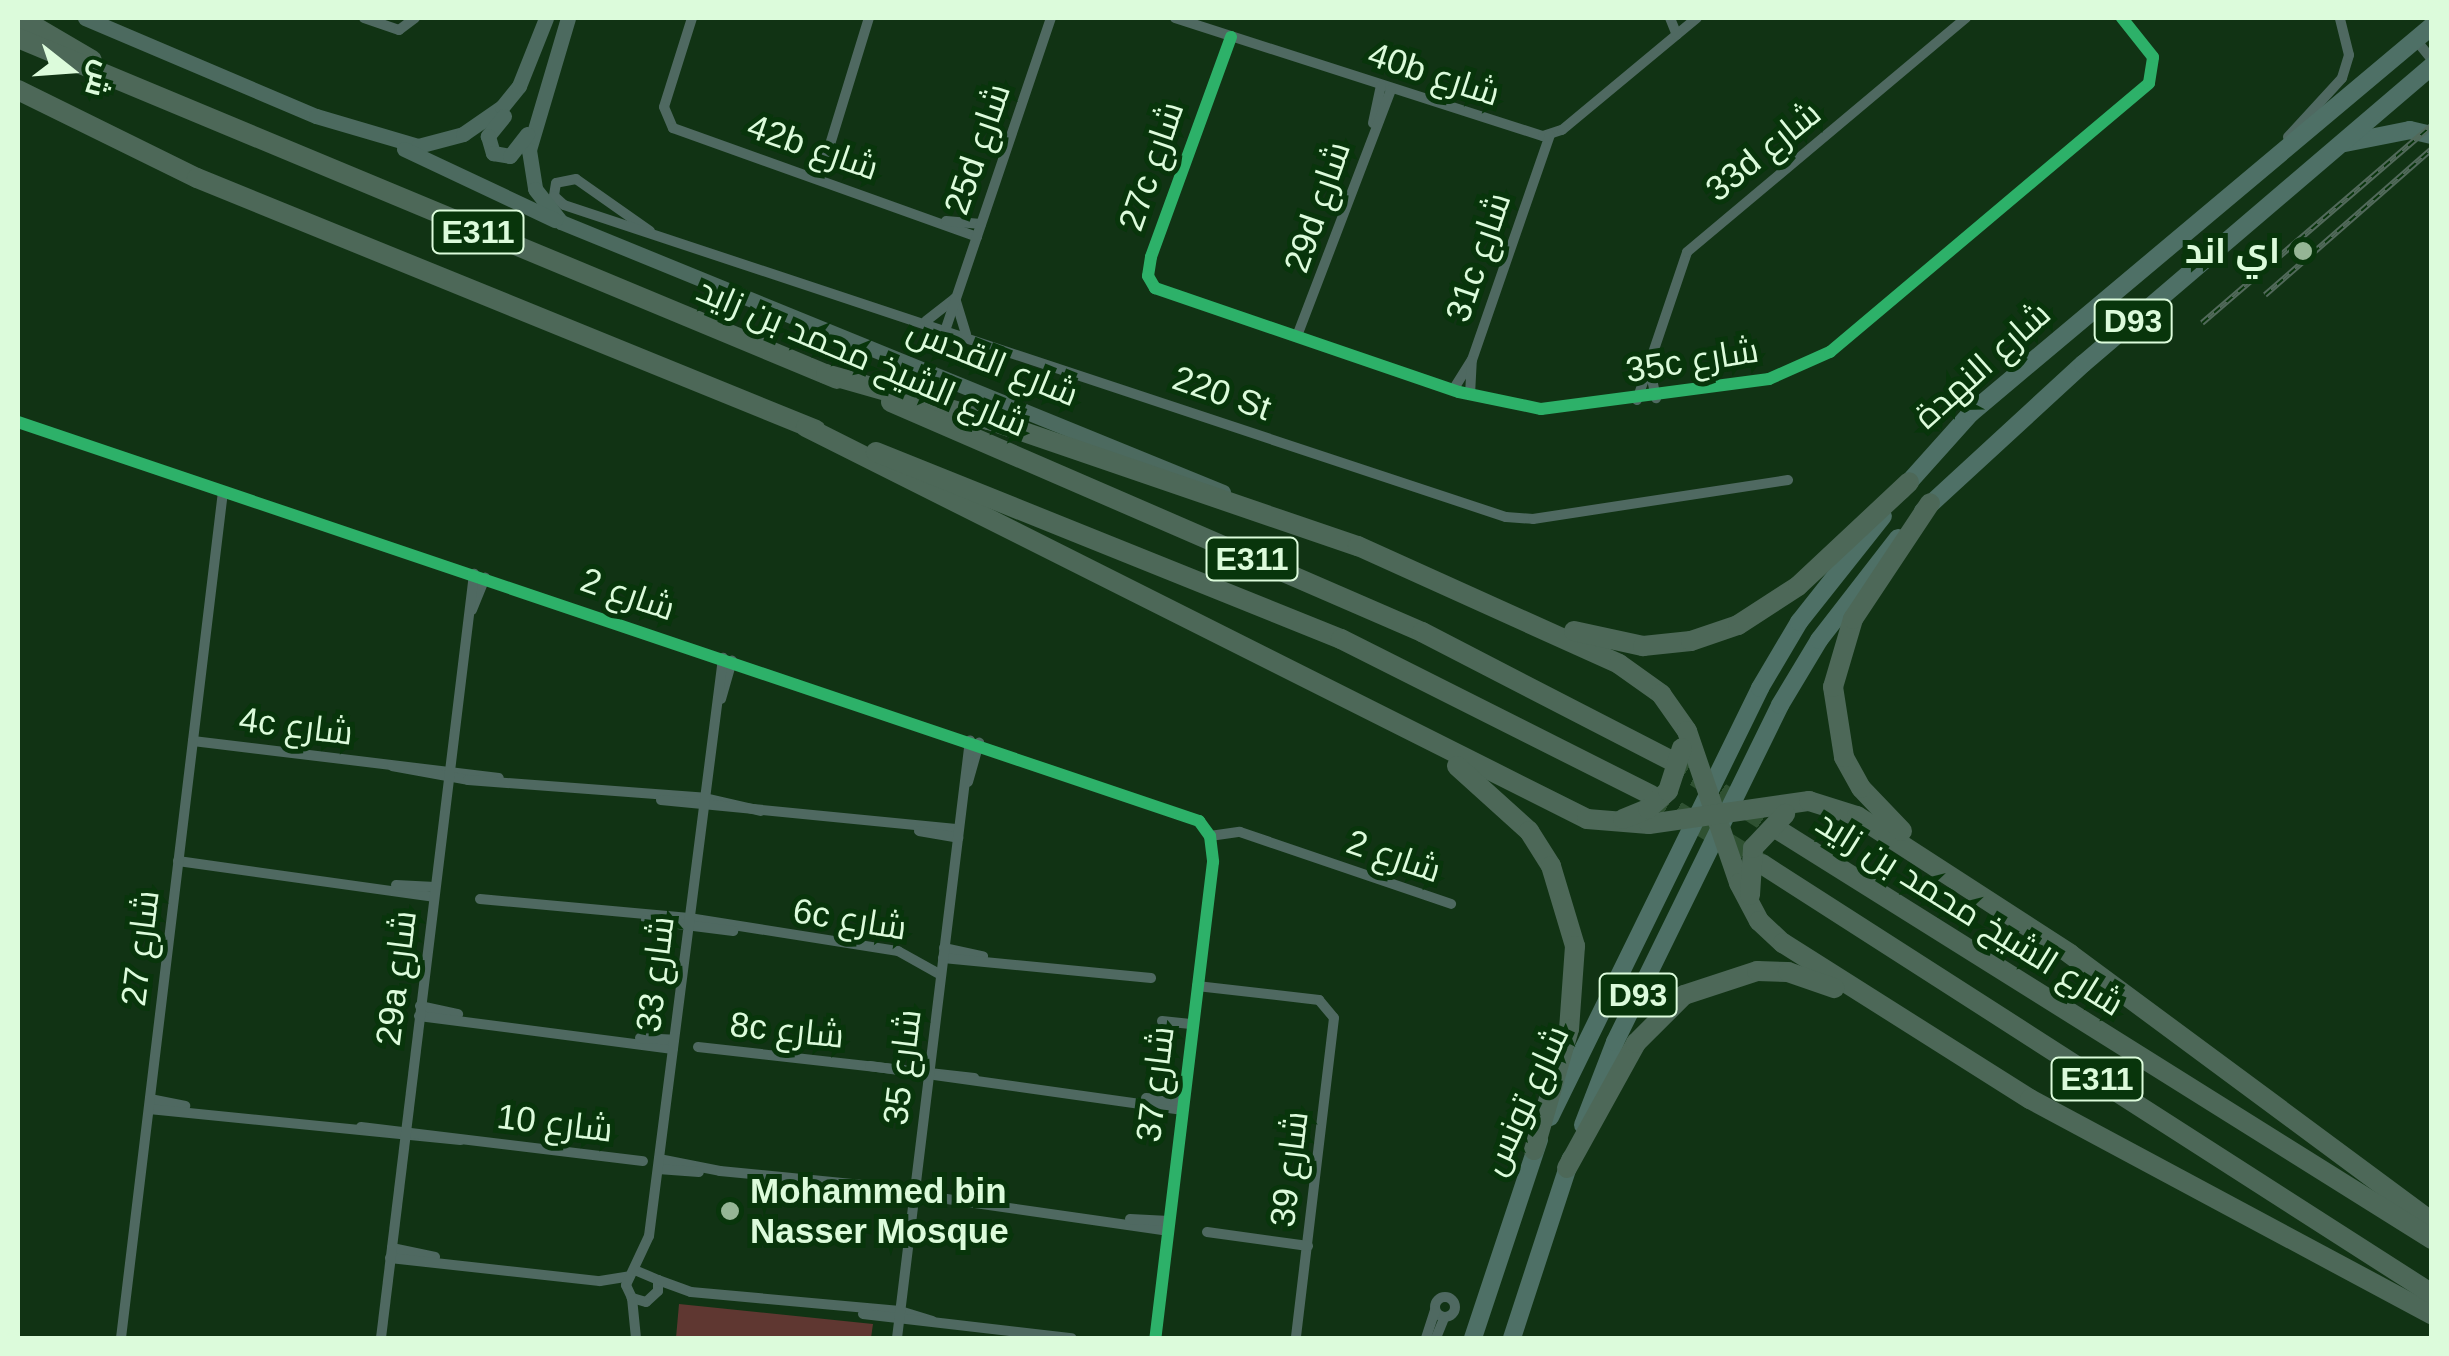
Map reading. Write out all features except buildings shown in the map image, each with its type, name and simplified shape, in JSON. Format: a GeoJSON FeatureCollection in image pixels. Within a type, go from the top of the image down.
{"type":"FeatureCollection","features":[{"type":"Feature","properties":{"kind":"highway"},"geometry":{"type":"LineString","coordinates":[[20,18],[130,87]]}},
{"type":"Feature","properties":{"kind":"highway","name":"شارع الشيخ محمد بن زايد"},"geometry":{"type":"LineString","coordinates":[[18,38],[826,374],[1422,632],[1670,760]]}},
{"type":"Feature","properties":{"kind":"highway","name":"E311"},"geometry":{"type":"LineString","coordinates":[[18,90],[197,178],[806,426],[1010,501],[1341,639],[1651,795]]}},
{"type":"Feature","properties":{"kind":"highway"},"geometry":{"type":"LineString","coordinates":[[18,99],[41,102]]}},
{"type":"Feature","properties":{"kind":"highway"},"geometry":{"type":"LineString","coordinates":[[826,374],[989,420],[1270,514],[1516,613],[1634,673],[1674,710],[1710,790],[1716,817],[1760,921],[1870,1003],[2096,1136],[2432,1315]]}},
{"type":"Feature","properties":{"kind":"highway"},"geometry":{"type":"LineString","coordinates":[[806,426],[1569,812],[1606,823],[1716,817],[1783,802],[1831,806],[1932,860],[2311,1128],[2432,1222]]}},
{"type":"Feature","properties":{"kind":"highway"},"geometry":{"type":"LineString","coordinates":[[1516,613],[1643,646],[1715,634],[1780,601],[1908,482]]}},
{"type":"Feature","properties":{"kind":"highway"},"geometry":{"type":"LineString","coordinates":[[1930,503],[1853,619],[1832,687],[1844,757],[1862,788],[1932,860]]}},
{"type":"Feature","properties":{"kind":"highway"},"geometry":{"type":"LineString","coordinates":[[1606,823],[1648,810],[1668,791],[1682,752],[1674,710]]}},
{"type":"Feature","properties":{"kind":"highway"},"geometry":{"type":"LineString","coordinates":[[1407,730],[1500,800],[1529,831],[1566,905],[1576,988],[1534,1150]]}},
{"type":"Feature","properties":{"kind":"highway"},"geometry":{"type":"LineString","coordinates":[[1760,921],[1747,885],[1762,832],[1792,810],[1831,806]]}},
{"type":"Feature","properties":{"kind":"highway","name":"شارع الشيخ محمد بن زايد"},"geometry":{"type":"LineString","coordinates":[[1780,831],[2432,1239]]}},
{"type":"Feature","properties":{"kind":"highway","name":"شارع الشيخ محمد بن زايد"},"geometry":{"type":"LineString","coordinates":[[1762,864],[2432,1294]]}},
{"type":"Feature","properties":{"kind":"highway"},"geometry":{"type":"LineString","coordinates":[[1567,1168],[1636,1044],[1684,995],[1757,971],[1788,972],[1870,1003]]}},
{"type":"Feature","properties":{"kind":"main road"},"geometry":{"type":"LineString","coordinates":[[85,18],[382,140],[430,144],[490,118],[519,86],[545,21]]}},
{"type":"Feature","properties":{"kind":"main road"},"geometry":{"type":"LineString","coordinates":[[545,21],[525,87],[488,136],[493,153],[516,153],[538,107],[568,18]]}},
{"type":"Feature","properties":{"kind":"main road","name":"شارع النهدة"},"geometry":{"type":"LineString","coordinates":[[1716,817],[1819,640],[1930,503],[2340,144],[2428,61],[2432,26]]}},
{"type":"Feature","properties":{"kind":"main road","name":"شارع النهدة"},"geometry":{"type":"LineString","coordinates":[[1710,790],[1799,622],[1954,428],[2252,173],[2428,61]]}},
{"type":"Feature","properties":{"kind":"main road"},"geometry":{"type":"LineString","coordinates":[[538,107],[531,176],[561,222]]}},
{"type":"Feature","properties":{"kind":"main road"},"geometry":{"type":"LineString","coordinates":[[2340,144],[2410,130],[2432,135]]}},
{"type":"Feature","properties":{"kind":"main road","name":"شارع القدس"},"geometry":{"type":"LineString","coordinates":[[382,140],[561,222],[1098,436],[1270,514]]}},
{"type":"Feature","properties":{"kind":"main road","name":"شارع تونس"},"geometry":{"type":"LineString","coordinates":[[1472,1338],[1534,1150],[1716,817]]}},
{"type":"Feature","properties":{"kind":"main road","name":"شارع تونس"},"geometry":{"type":"LineString","coordinates":[[1512,1338],[1567,1168],[1615,1042],[1716,817]]}},
{"type":"Feature","properties":{"kind":"street"},"geometry":{"type":"LineString","coordinates":[[364,18],[392,29],[413,21]]}},
{"type":"Feature","properties":{"kind":"street","name":"42b شارع"},"geometry":{"type":"LineString","coordinates":[[692,18],[666,97],[666,120],[678,130],[946,221],[977,237]]}},
{"type":"Feature","properties":{"kind":"street"},"geometry":{"type":"LineString","coordinates":[[820,178],[826,143],[868,18]]}},
{"type":"Feature","properties":{"kind":"street","name":"25d شارع"},"geometry":{"type":"LineString","coordinates":[[946,328],[1051,18]]}},
{"type":"Feature","properties":{"kind":"street","name":"40b شارع"},"geometry":{"type":"LineString","coordinates":[[1175,18],[1536,136],[1562,130],[1677,34]]}},
{"type":"Feature","properties":{"kind":"street"},"geometry":{"type":"LineString","coordinates":[[1670,18],[1677,34],[1693,19]]}},
{"type":"Feature","properties":{"kind":"street","name":"33d شارع"},"geometry":{"type":"LineString","coordinates":[[1637,400],[1687,252],[1966,18]]}},
{"type":"Feature","properties":{"kind":"street","name":"35c شارع"},"geometry":{"type":"LineString","coordinates":[[1148,276],[1168,296],[1470,396],[1526,409],[1656,398],[1769,379],[1821,358],[2144,89],[2155,65],[2122,18]]}},
{"type":"Feature","properties":{"kind":"street"},"geometry":{"type":"LineString","coordinates":[[2252,173],[2342,78],[2349,54],[2340,18]]}},
{"type":"Feature","properties":{"kind":"street","name":"27c شارع"},"geometry":{"type":"LineString","coordinates":[[1148,276],[1227,35]]}},
{"type":"Feature","properties":{"kind":"street","name":"29d شارع"},"geometry":{"type":"LineString","coordinates":[[1297,336],[1314,302],[1386,88]]}},
{"type":"Feature","properties":{"kind":"street","name":"31c شارع"},"geometry":{"type":"LineString","coordinates":[[1452,390],[1472,360],[1550,135]]}},
{"type":"Feature","properties":{"kind":"street","name":"31c شارع"},"geometry":{"type":"LineString","coordinates":[[1536,136],[1536,170]]}},
{"type":"Feature","properties":{"kind":"street"},"geometry":{"type":"LineString","coordinates":[[808,174],[826,143]]}},
{"type":"Feature","properties":{"kind":"street","name":"220 St"},"geometry":{"type":"LineString","coordinates":[[650,230],[576,179],[556,183],[554,196],[564,204],[1513,518],[1788,480]]}},
{"type":"Feature","properties":{"kind":"street","name":"42b شارع"},"geometry":{"type":"LineString","coordinates":[[946,221],[981,224]]}},
{"type":"Feature","properties":{"kind":"street"},"geometry":{"type":"LineString","coordinates":[[926,321],[956,298],[966,334]]}},
{"type":"Feature","properties":{"kind":"street","name":"29d شارع"},"geometry":{"type":"LineString","coordinates":[[1310,340],[1314,302]]}},
{"type":"Feature","properties":{"kind":"street","name":"31c شارع"},"geometry":{"type":"LineString","coordinates":[[1470,396],[1472,360]]}},
{"type":"Feature","properties":{"kind":"street"},"geometry":{"type":"LineString","coordinates":[[1649,364],[1656,398]]}},
{"type":"Feature","properties":{"kind":"street","name":"شارع 2"},"geometry":{"type":"LineString","coordinates":[[18,422],[1183,812],[1210,836],[1234,830],[1451,904]]}},
{"type":"Feature","properties":{"kind":"street","name":"شارع 27"},"geometry":{"type":"LineString","coordinates":[[121,1338],[214,564],[228,493]]}},
{"type":"Feature","properties":{"kind":"street","name":"29a شارع"},"geometry":{"type":"LineString","coordinates":[[381,1338],[466,624],[480,576]]}},
{"type":"Feature","properties":{"kind":"street","name":"شارع 33"},"geometry":{"type":"LineString","coordinates":[[630,1296],[634,1273],[649,1236],[714,719],[727,659]]}},
{"type":"Feature","properties":{"kind":"street","name":"4c شارع"},"geometry":{"type":"LineString","coordinates":[[193,741],[958,834]]}},
{"type":"Feature","properties":{"kind":"street","name":"شارع 35"},"geometry":{"type":"LineString","coordinates":[[897,1338],[962,802],[975,741]]}},
{"type":"Feature","properties":{"kind":"street","name":"شارع 37"},"geometry":{"type":"LineString","coordinates":[[1155,1338],[1193,1024],[1210,836]]}},
{"type":"Feature","properties":{"kind":"street"},"geometry":{"type":"LineString","coordinates":[[178,861],[434,892]]}},
{"type":"Feature","properties":{"kind":"street","name":"6c شارع"},"geometry":{"type":"LineString","coordinates":[[480,899],[898,951],[941,975]]}},
{"type":"Feature","properties":{"kind":"street","name":"6c شارع"},"geometry":{"type":"LineString","coordinates":[[944,953],[1151,978]]}},
{"type":"Feature","properties":{"kind":"street","name":"شارع 39"},"geometry":{"type":"LineString","coordinates":[[1197,986],[1319,1000],[1329,1007],[1335,1023],[1296,1338]]}},
{"type":"Feature","properties":{"kind":"street"},"geometry":{"type":"LineString","coordinates":[[420,1011],[673,1045]]}},
{"type":"Feature","properties":{"kind":"street"},"geometry":{"type":"LineString","coordinates":[[1162,1021],[1193,1024]]}},
{"type":"Feature","properties":{"kind":"street","name":"8c شارع"},"geometry":{"type":"LineString","coordinates":[[698,1047],[1184,1106]]}},
{"type":"Feature","properties":{"kind":"street","name":"شارع 10"},"geometry":{"type":"LineString","coordinates":[[150,1104],[643,1162]]}},
{"type":"Feature","properties":{"kind":"street","name":"شارع 10"},"geometry":{"type":"LineString","coordinates":[[658,1164],[914,1194]]}},
{"type":"Feature","properties":{"kind":"street"},"geometry":{"type":"LineString","coordinates":[[934,1196],[1168,1226]]}},
{"type":"Feature","properties":{"kind":"street"},"geometry":{"type":"LineString","coordinates":[[1207,1232],[1308,1246]]}},
{"type":"Feature","properties":{"kind":"street","name":"شارع 33"},"geometry":{"type":"LineString","coordinates":[[649,1236],[655,1276],[652,1298]]}},
{"type":"Feature","properties":{"kind":"street"},"geometry":{"type":"LineString","coordinates":[[391,1253],[600,1281],[630,1296],[652,1298],[691,1292],[1072,1338]]}},
{"type":"Feature","properties":{"kind":"street"},"geometry":{"type":"LineString","coordinates":[[600,1281],[634,1273],[655,1276],[691,1292]]}},
{"type":"Feature","properties":{"kind":"street"},"geometry":{"type":"LineString","coordinates":[[630,1296],[637,1334]]}},
{"type":"Feature","properties":{"kind":"street"},"geometry":{"type":"LineString","coordinates":[[637,1334],[652,1298]]}},
{"type":"Feature","properties":{"kind":"street"},"geometry":{"type":"LineString","coordinates":[[1426,1338],[1439,1314],[1436,1338]]}},
{"type":"Feature","properties":{"kind":"shaded area"},"geometry":{"type":"Polygon","coordinates":[[[679,1304],[873,1324],[871,1338],[676,1338],[679,1304]]]}},
{"type":"Feature","properties":{"kind":"tunnel"},"geometry":{"type":"LineString","coordinates":[[1670,760],[1780,831]]}},
{"type":"Feature","properties":{"kind":"tunnel"},"geometry":{"type":"LineString","coordinates":[[1651,795],[1762,864]]}},
{"type":"Feature","properties":{"kind":"railway"},"geometry":{"type":"LineString","coordinates":[[2202,323],[2432,125]]}},
{"type":"Feature","properties":{"kind":"railway"},"geometry":{"type":"LineString","coordinates":[[2265,295],[2432,149]]}},
{"type":"Feature","properties":{"kind":"cycle path"},"geometry":{"type":"LineString","coordinates":[[1231,37],[1151,257],[1148,276],[1155,288],[1459,392],[1541,409],[1769,379],[1830,352],[2149,83],[2153,57],[2122,18]]}},
{"type":"Feature","properties":{"kind":"cycle path"},"geometry":{"type":"LineString","coordinates":[[18,422],[1199,821],[1210,836],[1213,862],[1155,1338]]}},
{"type":"Feature","properties":{"kind":"place","name":"اي اند"},"geometry":{"type":"Point","coordinates":[2303,251]}},
{"type":"Feature","properties":{"kind":"place","name":"Mohammed bin Nasser Mosque"},"geometry":{"type":"Point","coordinates":[730,1211]}}]}
